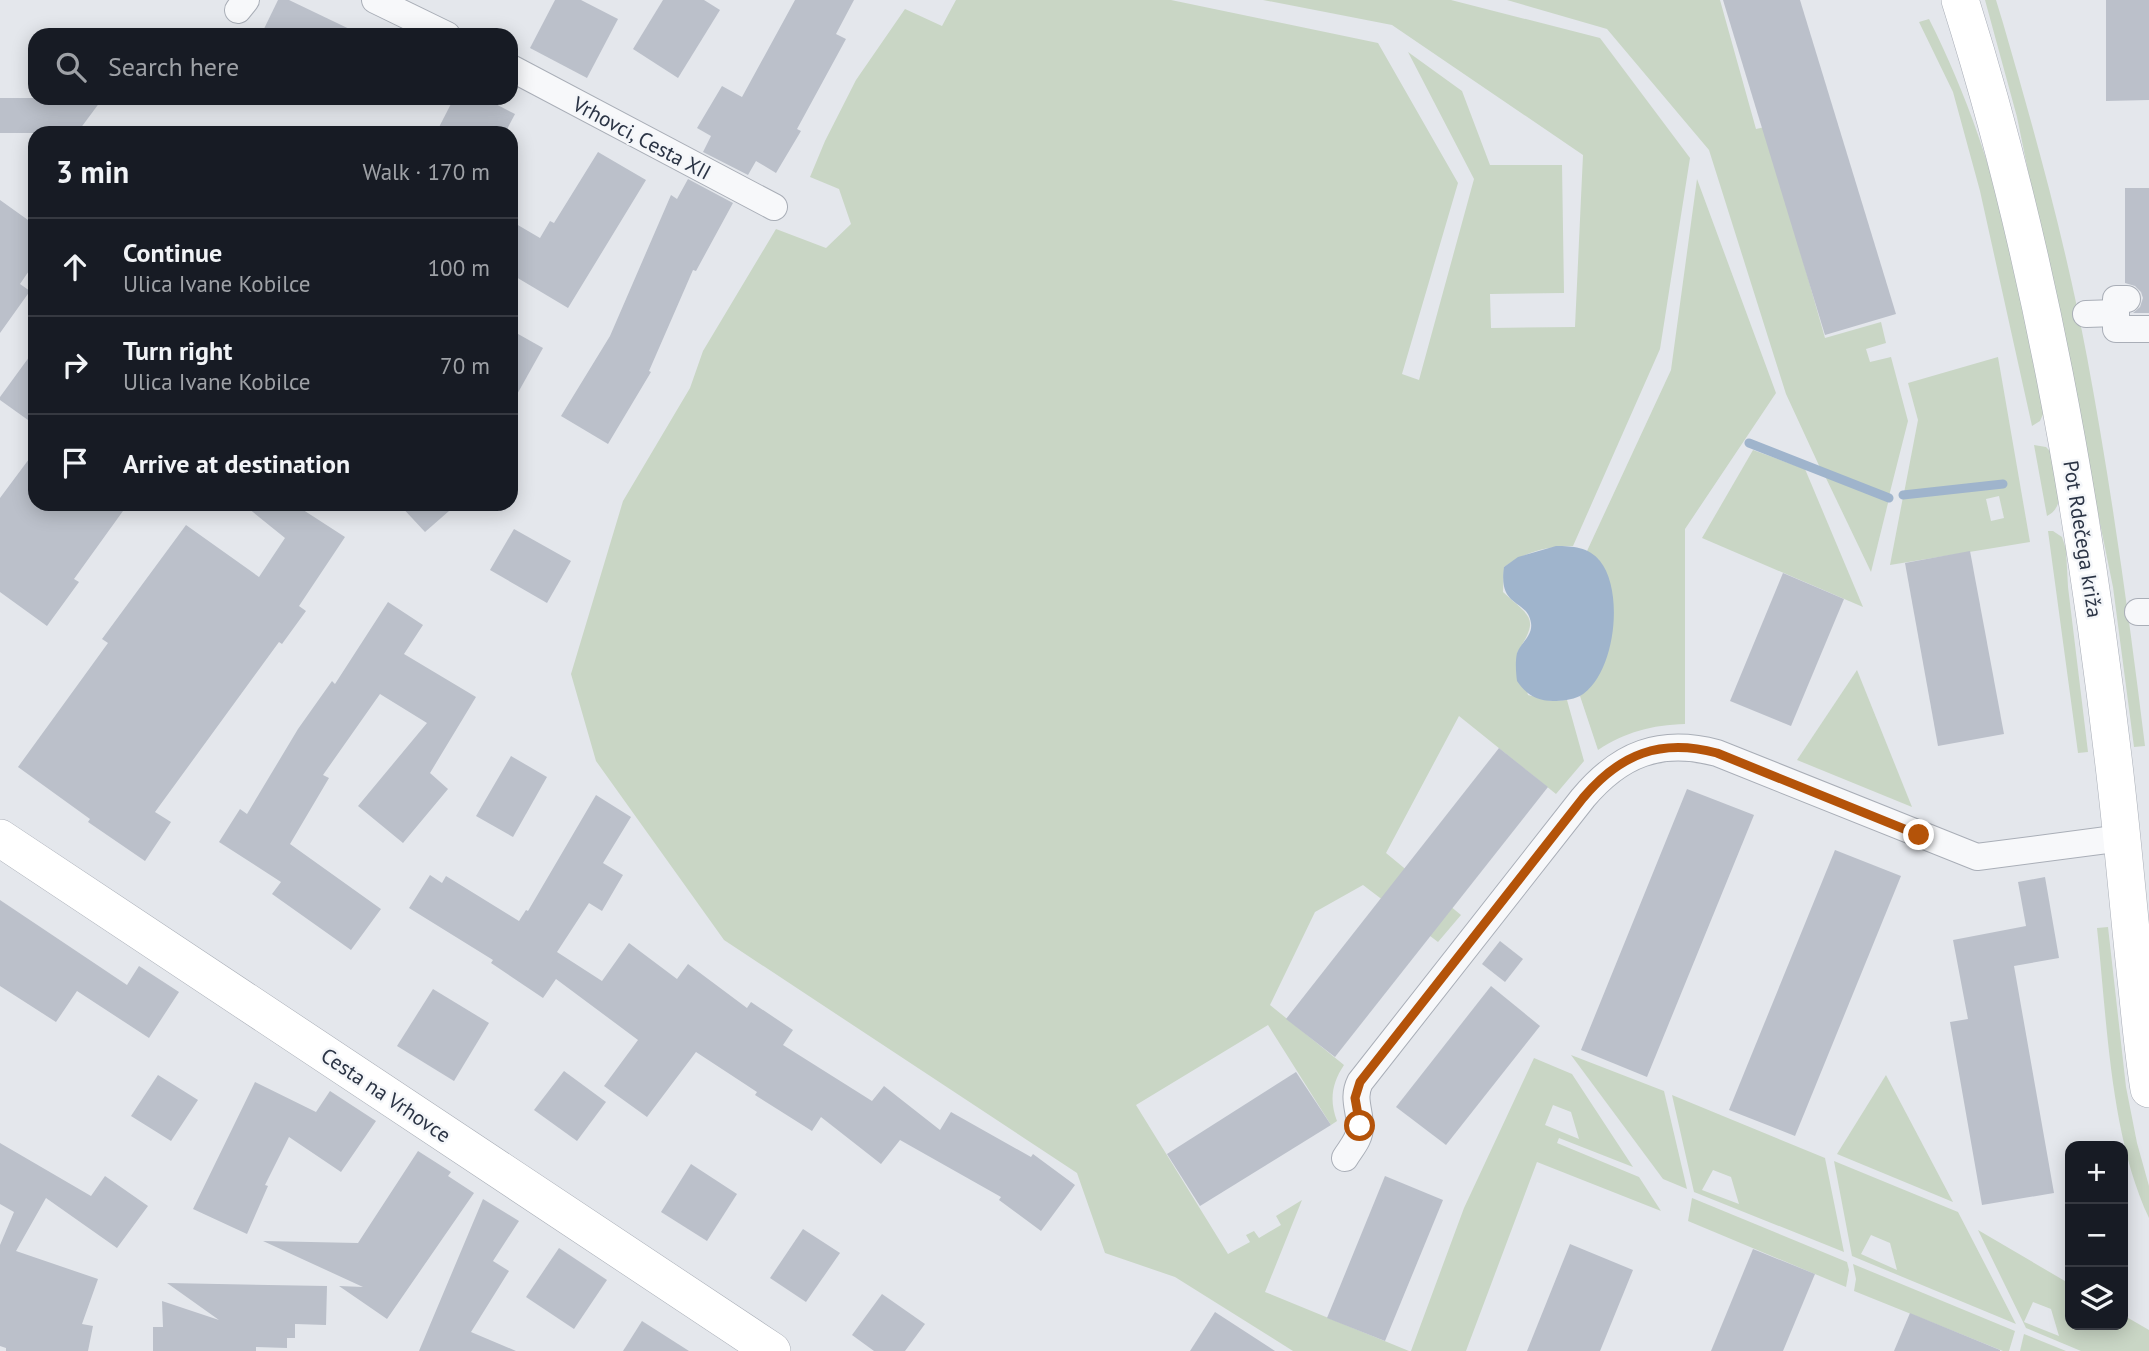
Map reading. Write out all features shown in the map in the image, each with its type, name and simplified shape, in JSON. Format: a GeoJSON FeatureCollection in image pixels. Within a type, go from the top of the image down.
{"type":"FeatureCollection","features":[{"type":"Feature","properties":{"kind":"main road","name":"Pot Rdečega križa"},"geometry":{"type":"LineString","coordinates":[[1960,0],[1984,77],[2016,202],[2082,518],[2122,838],[2149,1089]]}},
{"type":"Feature","properties":{"kind":"main road","name":"Cesta na Vrhovce"},"geometry":{"type":"LineString","coordinates":[[0,838],[772,1351]]}},
{"type":"Feature","properties":{"kind":"street"},"geometry":{"type":"LineString","coordinates":[[375,0],[433,28]]}},
{"type":"Feature","properties":{"kind":"street","name":"Vrhovci, Cesta XII"},"geometry":{"type":"LineString","coordinates":[[518,72],[774,207]]}},
{"type":"Feature","properties":{"kind":"street"},"geometry":{"type":"LineString","coordinates":[[2086,314],[2131,303]]}},
{"type":"Feature","properties":{"kind":"street"},"geometry":{"type":"LineString","coordinates":[[2131,303],[2116,329],[2149,329]]}},
{"type":"Feature","properties":{"kind":"street"},"geometry":{"type":"LineString","coordinates":[[1345,1158],[1359,1136],[1355,1098],[1360,1082],[1590,789],[1613,767],[1628,758],[1659,749],[1685,746],[1717,753],[1977,858],[2122,838]]}},
{"type":"Feature","properties":{"kind":"green space"},"geometry":{"type":"Polygon","coordinates":[[[956,0],[1171,0],[1378,43],[1458,183],[1402,374],[1419,380],[1474,179],[1408,52],[1462,91],[1490,165],[1562,165],[1564,293],[1490,294],[1491,328],[1575,327],[1583,155],[1392,25],[1263,0],[1451,0],[1600,38],[1690,158],[1660,349],[1573,546],[1537,551],[1504,567],[1503,592],[1529,619],[1528,632],[1517,653],[1528,695],[1551,701],[1567,700],[1584,761],[1556,794],[1459,716],[1386,853],[1461,915],[1438,942],[1363,885],[1315,912],[1270,1005],[1344,1065],[1333,1092],[1337,1121],[1331,1125],[1268,1025],[1136,1105],[1228,1254],[1250,1242],[1246,1235],[1254,1231],[1259,1238],[1281,1225],[1276,1216],[1302,1200],[1265,1292],[1409,1351],[1293,1351],[1175,1277],[1105,1253],[1077,1173],[724,940],[596,761],[571,674],[623,501],[690,388],[703,351],[776,229],[826,248],[851,224],[839,189],[810,177],[856,80],[905,9],[942,26],[956,0]]]}},
{"type":"Feature","properties":{"kind":"green space"},"geometry":{"type":"Polygon","coordinates":[[[1507,0],[1720,0],[1756,129],[1765,127],[1825,338],[1881,322],[1886,343],[1866,349],[1870,362],[1891,357],[1908,421],[1889,496],[1822,472],[1786,394],[1709,150],[1607,29],[1507,0]]]}},
{"type":"Feature","properties":{"kind":"green space"},"geometry":{"type":"Polygon","coordinates":[[[1985,0],[1996,0],[2027,106],[2070,273],[2112,502],[2145,746],[2134,747],[2113,587],[2017,117],[1985,0]]]}},
{"type":"Feature","properties":{"kind":"green space"},"geometry":{"type":"Polygon","coordinates":[[[1929,19],[1969,111],[2009,238],[2025,306],[2044,412],[2040,421],[2032,426],[1980,191],[1953,92],[1919,22],[1929,19]]]}},
{"type":"Feature","properties":{"kind":"green space"},"geometry":{"type":"Polygon","coordinates":[[[1697,179],[1776,393],[1685,529],[1685,724],[1639,731],[1618,738],[1598,750],[1580,696],[1591,686],[1599,560],[1587,551],[1671,370],[1697,179]]]}},
{"type":"Feature","properties":{"kind":"green space"},"geometry":{"type":"Polygon","coordinates":[[[1998,357],[2030,542],[1890,565],[1903,497],[2005,485],[2004,482],[1904,493],[1918,420],[1908,383],[1998,357]],[[1999,496],[1986,499],[1991,521],[2004,518],[1999,496]]]}},
{"type":"Feature","properties":{"kind":"green space"},"geometry":{"type":"Polygon","coordinates":[[[2034,445],[2046,447],[2051,452],[2058,478],[2058,504],[2047,516],[2034,445]]]}},
{"type":"Feature","properties":{"kind":"green space"},"geometry":{"type":"Polygon","coordinates":[[[1753,450],[1805,469],[1863,607],[1702,538],[1753,450]]]}},
{"type":"Feature","properties":{"kind":"green space"},"geometry":{"type":"Polygon","coordinates":[[[1825,476],[1889,499],[1871,572],[1825,476]]]}},
{"type":"Feature","properties":{"kind":"green space"},"geometry":{"type":"Polygon","coordinates":[[[2048,531],[2062,537],[2066,549],[2068,587],[2088,752],[2078,753],[2048,531]]]}},
{"type":"Feature","properties":{"kind":"green space"},"geometry":{"type":"Polygon","coordinates":[[[1857,670],[1912,807],[1797,760],[1857,670]]]}},
{"type":"Feature","properties":{"kind":"green space"},"geometry":{"type":"Polygon","coordinates":[[[2108,927],[2126,1087],[2149,1186],[2149,1218],[2136,1185],[2128,1158],[2128,1141],[2124,1141],[2118,1114],[2097,928],[2108,927]]]}},
{"type":"Feature","properties":{"kind":"green space"},"geometry":{"type":"Polygon","coordinates":[[[1571,1055],[1664,1091],[1687,1189],[1663,1179],[1571,1055]]]}},
{"type":"Feature","properties":{"kind":"green space"},"geometry":{"type":"Polygon","coordinates":[[[1534,1058],[1572,1074],[1633,1167],[1559,1138],[1557,1143],[1639,1177],[1661,1211],[1537,1162],[1466,1351],[1411,1351],[1464,1208],[1534,1058]],[[1553,1105],[1545,1125],[1579,1139],[1571,1112],[1553,1105]]]}},
{"type":"Feature","properties":{"kind":"green space"},"geometry":{"type":"Polygon","coordinates":[[[1886,1075],[1953,1202],[1837,1154],[1886,1075]]]}},
{"type":"Feature","properties":{"kind":"green space"},"geometry":{"type":"Polygon","coordinates":[[[1672,1095],[1825,1158],[1844,1252],[1694,1192],[1672,1095]],[[1713,1170],[1702,1190],[1739,1204],[1731,1177],[1713,1170]]]}},
{"type":"Feature","properties":{"kind":"green space"},"geometry":{"type":"Polygon","coordinates":[[[1834,1161],[1958,1212],[2016,1324],[1852,1256],[1834,1161]],[[1871,1235],[1861,1254],[1897,1270],[1890,1243],[1871,1235]]]}},
{"type":"Feature","properties":{"kind":"green space"},"geometry":{"type":"Polygon","coordinates":[[[1692,1198],[1847,1262],[1849,1270],[1846,1287],[1688,1221],[1692,1198]]]}},
{"type":"Feature","properties":{"kind":"green space"},"geometry":{"type":"Polygon","coordinates":[[[1978,1230],[2065,1281],[2065,1330],[2128,1330],[2128,1318],[2149,1330],[2149,1351],[2081,1351],[2026,1328],[1978,1230]],[[2033,1302],[2024,1322],[2059,1336],[2051,1309],[2033,1302]]]}},
{"type":"Feature","properties":{"kind":"green space"},"geometry":{"type":"Polygon","coordinates":[[[1853,1264],[2015,1331],[2009,1351],[2003,1351],[1854,1291],[1856,1279],[1853,1264]]]}},
{"type":"Feature","properties":{"kind":"green space"},"geometry":{"type":"Polygon","coordinates":[[[2024,1334],[2066,1351],[2020,1351],[2024,1334]]]}},
{"type":"Feature","properties":{"kind":"water"},"geometry":{"type":"Polygon","coordinates":[[[1556,546],[1574,547],[1596,556],[1608,575],[1614,612],[1608,653],[1592,686],[1580,696],[1553,701],[1532,696],[1517,681],[1517,653],[1529,635],[1531,623],[1524,610],[1509,597],[1503,580],[1504,567],[1518,557],[1556,546]]]}},
{"type":"Feature","properties":{"kind":"building"},"geometry":{"type":"Polygon","coordinates":[[[278,0],[289,0],[347,28],[264,28],[278,0]]]}},
{"type":"Feature","properties":{"kind":"building"},"geometry":{"type":"Polygon","coordinates":[[[555,0],[581,0],[618,19],[587,78],[530,48],[555,0]]]}},
{"type":"Feature","properties":{"kind":"building"},"geometry":{"type":"Polygon","coordinates":[[[663,0],[704,0],[720,10],[678,78],[633,49],[663,0]]]}},
{"type":"Feature","properties":{"kind":"building"},"geometry":{"type":"Polygon","coordinates":[[[795,0],[854,0],[836,34],[846,39],[797,129],[801,131],[776,173],[756,161],[748,175],[703,152],[711,136],[697,128],[722,86],[742,97],[795,0]]]}},
{"type":"Feature","properties":{"kind":"building"},"geometry":{"type":"Polygon","coordinates":[[[1723,0],[1800,0],[1896,314],[1825,335],[1723,0]]]}},
{"type":"Feature","properties":{"kind":"building"},"geometry":{"type":"Polygon","coordinates":[[[2106,0],[2149,0],[2149,100],[2106,101],[2106,0]]]}},
{"type":"Feature","properties":{"kind":"building"},"geometry":{"type":"Polygon","coordinates":[[[0,98],[28,98],[28,105],[98,105],[82,126],[28,126],[28,133],[0,133],[0,98]]]}},
{"type":"Feature","properties":{"kind":"building"},"geometry":{"type":"Polygon","coordinates":[[[450,105],[498,105],[515,114],[509,126],[440,126],[450,105]]]}},
{"type":"Feature","properties":{"kind":"building"},"geometry":{"type":"Polygon","coordinates":[[[598,152],[646,180],[568,308],[518,278],[518,225],[540,238],[550,221],[554,223],[598,152]]]}},
{"type":"Feature","properties":{"kind":"building"},"geometry":{"type":"Polygon","coordinates":[[[688,179],[733,203],[696,271],[693,270],[649,371],[651,372],[608,444],[561,416],[610,336],[671,195],[677,199],[688,179]]]}},
{"type":"Feature","properties":{"kind":"building"},"geometry":{"type":"Polygon","coordinates":[[[2125,188],[2149,188],[2149,313],[2133,313],[2140,307],[2143,298],[2135,286],[2125,283],[2125,188]]]}},
{"type":"Feature","properties":{"kind":"building"},"geometry":{"type":"Polygon","coordinates":[[[0,200],[28,220],[28,272],[20,284],[28,290],[28,294],[0,333],[0,200]]]}},
{"type":"Feature","properties":{"kind":"building"},"geometry":{"type":"Polygon","coordinates":[[[518,334],[543,348],[518,393],[518,334]]]}},
{"type":"Feature","properties":{"kind":"building"},"geometry":{"type":"Polygon","coordinates":[[[28,359],[28,420],[0,400],[28,359]]]}},
{"type":"Feature","properties":{"kind":"building"},"geometry":{"type":"Polygon","coordinates":[[[28,460],[28,511],[123,511],[74,579],[79,582],[47,626],[0,592],[0,498],[28,460]]]}},
{"type":"Feature","properties":{"kind":"building"},"geometry":{"type":"Polygon","coordinates":[[[252,511],[305,511],[345,537],[299,606],[306,611],[282,644],[279,642],[155,812],[171,822],[145,861],[88,822],[90,819],[18,767],[108,643],[102,639],[186,525],[259,577],[285,538],[252,511]]]}},
{"type":"Feature","properties":{"kind":"building"},"geometry":{"type":"Polygon","coordinates":[[[406,511],[449,511],[425,532],[406,511]]]}},
{"type":"Feature","properties":{"kind":"building"},"geometry":{"type":"Polygon","coordinates":[[[514,529],[571,561],[547,603],[490,570],[514,529]]]}},
{"type":"Feature","properties":{"kind":"building"},"geometry":{"type":"Polygon","coordinates":[[[1970,551],[2004,734],[1938,746],[1905,563],[1970,551]]]}},
{"type":"Feature","properties":{"kind":"building"},"geometry":{"type":"Polygon","coordinates":[[[1783,573],[1844,599],[1791,726],[1730,701],[1783,573]]]}},
{"type":"Feature","properties":{"kind":"building"},"geometry":{"type":"Polygon","coordinates":[[[388,602],[423,625],[404,654],[476,697],[430,773],[448,789],[403,843],[358,806],[427,723],[380,694],[323,775],[329,778],[290,844],[381,909],[351,950],[272,894],[281,882],[219,842],[240,809],[247,814],[298,729],[332,681],[335,684],[388,602]]]}},
{"type":"Feature","properties":{"kind":"building"},"geometry":{"type":"Polygon","coordinates":[[[1499,748],[1548,787],[1335,1057],[1286,1019],[1499,748]]]}},
{"type":"Feature","properties":{"kind":"building"},"geometry":{"type":"Polygon","coordinates":[[[511,756],[547,777],[513,837],[476,816],[511,756]]]}},
{"type":"Feature","properties":{"kind":"building"},"geometry":{"type":"Polygon","coordinates":[[[1687,789],[1754,815],[1647,1077],[1581,1050],[1687,789]]]}},
{"type":"Feature","properties":{"kind":"building"},"geometry":{"type":"Polygon","coordinates":[[[596,795],[631,817],[603,863],[623,875],[602,911],[589,903],[557,952],[602,981],[629,943],[677,979],[688,964],[747,1008],[751,1002],[793,1030],[783,1045],[872,1101],[884,1086],[940,1130],[951,1112],[1031,1157],[1033,1154],[1075,1185],[1041,1231],[999,1200],[1001,1197],[900,1140],[881,1164],[821,1117],[812,1131],[755,1095],[757,1092],[696,1052],[647,1117],[604,1086],[638,1040],[556,979],[543,998],[491,963],[493,960],[409,908],[430,875],[442,883],[446,876],[519,921],[526,910],[528,911],[596,795]]]}},
{"type":"Feature","properties":{"kind":"building"},"geometry":{"type":"Polygon","coordinates":[[[1835,850],[1901,876],[1795,1136],[1729,1110],[1835,850]]]}},
{"type":"Feature","properties":{"kind":"building"},"geometry":{"type":"Polygon","coordinates":[[[2045,877],[2059,958],[2014,966],[2054,1193],[1982,1205],[1950,1022],[1968,1019],[1953,940],[2026,926],[2018,882],[2045,877]]]}},
{"type":"Feature","properties":{"kind":"building"},"geometry":{"type":"Polygon","coordinates":[[[0,900],[127,985],[139,966],[179,992],[149,1038],[77,991],[56,1022],[0,986],[0,900]]]}},
{"type":"Feature","properties":{"kind":"building"},"geometry":{"type":"Polygon","coordinates":[[[1500,941],[1523,959],[1505,982],[1482,964],[1500,941]]]}},
{"type":"Feature","properties":{"kind":"building"},"geometry":{"type":"Polygon","coordinates":[[[1491,986],[1540,1026],[1446,1145],[1396,1107],[1491,986]]]}},
{"type":"Feature","properties":{"kind":"building"},"geometry":{"type":"Polygon","coordinates":[[[433,989],[489,1023],[454,1081],[397,1046],[433,989]]]}},
{"type":"Feature","properties":{"kind":"building"},"geometry":{"type":"Polygon","coordinates":[[[564,1071],[606,1102],[577,1141],[534,1110],[564,1071]]]}},
{"type":"Feature","properties":{"kind":"building"},"geometry":{"type":"Polygon","coordinates":[[[1296,1072],[1331,1125],[1200,1206],[1167,1154],[1296,1072]]]}},
{"type":"Feature","properties":{"kind":"building"},"geometry":{"type":"Polygon","coordinates":[[[158,1075],[198,1100],[171,1141],[131,1116],[158,1075]]]}},
{"type":"Feature","properties":{"kind":"building"},"geometry":{"type":"Polygon","coordinates":[[[255,1082],[316,1112],[330,1091],[376,1121],[341,1172],[289,1137],[265,1185],[268,1186],[247,1234],[193,1209],[255,1082]]]}},
{"type":"Feature","properties":{"kind":"building"},"geometry":{"type":"Polygon","coordinates":[[[0,1143],[91,1196],[105,1176],[148,1206],[117,1248],[46,1198],[16,1251],[98,1279],[82,1324],[93,1326],[88,1351],[6,1351],[6,1348],[0,1346],[0,1245],[14,1212],[0,1204],[0,1143]]]}},
{"type":"Feature","properties":{"kind":"building"},"geometry":{"type":"Polygon","coordinates":[[[418,1151],[451,1172],[448,1176],[474,1193],[387,1319],[339,1286],[363,1287],[263,1241],[358,1243],[418,1151]]]}},
{"type":"Feature","properties":{"kind":"building"},"geometry":{"type":"Polygon","coordinates":[[[691,1164],[737,1194],[707,1241],[661,1212],[691,1164]]]}},
{"type":"Feature","properties":{"kind":"building"},"geometry":{"type":"Polygon","coordinates":[[[1385,1176],[1443,1200],[1385,1341],[1327,1318],[1385,1176]]]}},
{"type":"Feature","properties":{"kind":"building"},"geometry":{"type":"Polygon","coordinates":[[[483,1199],[519,1221],[493,1261],[509,1271],[471,1332],[516,1351],[419,1351],[483,1199]]]}},
{"type":"Feature","properties":{"kind":"building"},"geometry":{"type":"Polygon","coordinates":[[[803,1229],[840,1253],[806,1302],[770,1278],[803,1229]]]}},
{"type":"Feature","properties":{"kind":"building"},"geometry":{"type":"Polygon","coordinates":[[[1570,1244],[1633,1270],[1600,1351],[1527,1351],[1570,1244]]]}},
{"type":"Feature","properties":{"kind":"building"},"geometry":{"type":"Polygon","coordinates":[[[559,1248],[607,1280],[574,1329],[526,1297],[559,1248]]]}},
{"type":"Feature","properties":{"kind":"building"},"geometry":{"type":"Polygon","coordinates":[[[1753,1249],[1815,1274],[1783,1351],[1711,1351],[1753,1249]]]}},
{"type":"Feature","properties":{"kind":"building"},"geometry":{"type":"Polygon","coordinates":[[[167,1283],[327,1286],[326,1325],[295,1324],[295,1338],[287,1338],[287,1348],[256,1347],[256,1351],[153,1351],[153,1327],[163,1327],[162,1301],[219,1320],[167,1283]]]}},
{"type":"Feature","properties":{"kind":"building"},"geometry":{"type":"Polygon","coordinates":[[[882,1294],[925,1324],[905,1351],[874,1351],[852,1335],[882,1294]]]}},
{"type":"Feature","properties":{"kind":"building"},"geometry":{"type":"Polygon","coordinates":[[[1215,1312],[1275,1351],[1190,1351],[1215,1312]]]}},
{"type":"Feature","properties":{"kind":"building"},"geometry":{"type":"Polygon","coordinates":[[[1910,1313],[2000,1350],[2000,1351],[1894,1351],[1910,1313]]]}},
{"type":"Feature","properties":{"kind":"building"},"geometry":{"type":"Polygon","coordinates":[[[642,1321],[689,1351],[623,1351],[642,1321]]]}},
{"type":"Feature","properties":{"kind":"waterway"},"geometry":{"type":"LineString","coordinates":[[1749,443],[1889,498]]}},
{"type":"Feature","properties":{"kind":"waterway"},"geometry":{"type":"LineString","coordinates":[[1903,495],[2003,484]]}},
{"type":"Feature","properties":{"kind":"route"},"geometry":{"type":"LineString","coordinates":[[1360,1126],[1355,1098],[1360,1082],[1583,798],[1598,780],[1628,758],[1659,749],[1685,746],[1699,748],[1919,835]]}}]}
